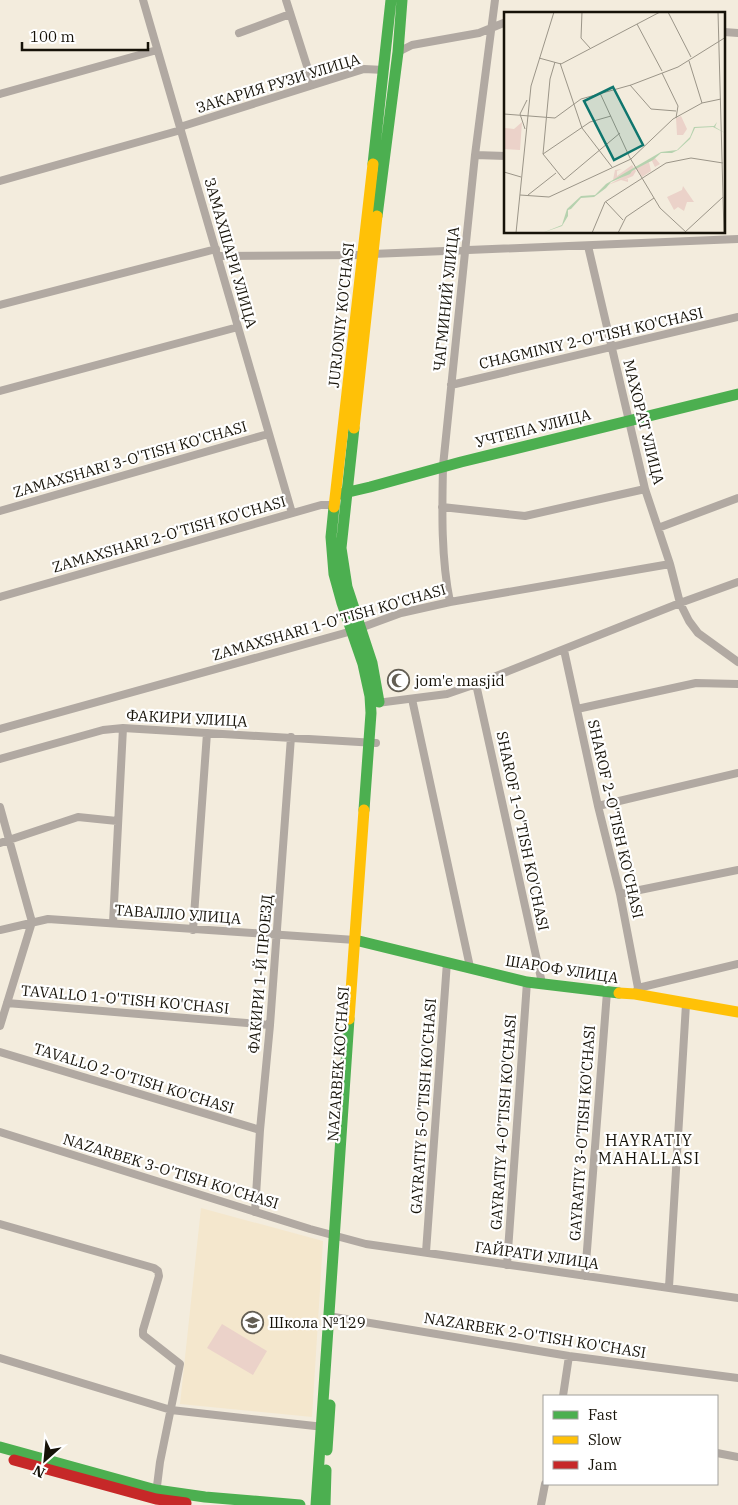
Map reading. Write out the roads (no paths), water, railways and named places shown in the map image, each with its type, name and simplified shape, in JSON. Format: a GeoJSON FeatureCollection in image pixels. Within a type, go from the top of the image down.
{"type":"FeatureCollection","features":[{"type":"Feature","properties":{"kind":"main road","name":"JURJONIY KO'CHASI"},"geometry":{"type":"LineString","coordinates":[[356,629],[337,589],[331,537],[341,499],[391,0]]}},
{"type":"Feature","properties":{"kind":"main road","name":"JURJONIY KO'CHASI"},"geometry":{"type":"LineString","coordinates":[[367,254],[398,52],[402,0]]}},
{"type":"Feature","properties":{"kind":"main road","name":"УЧТЕПА УЛИЦА"},"geometry":{"type":"LineString","coordinates":[[341,499],[443,466],[738,394]]}},
{"type":"Feature","properties":{"kind":"main road","name":"NAZARBEK KO'CHASI"},"geometry":{"type":"LineString","coordinates":[[316,1505],[325,1427],[375,703],[356,629]]}},
{"type":"Feature","properties":{"kind":"main road","name":"ШАРОФ УЛИЦА"},"geometry":{"type":"LineString","coordinates":[[358,940],[527,982],[607,992],[636,991],[686,1004],[738,1012]]}},
{"type":"Feature","properties":{"kind":"main road","name":"NAZARBEK KO'CHASI"},"geometry":{"type":"LineString","coordinates":[[325,1427],[325,1505]]}},
{"type":"Feature","properties":{"kind":"main road"},"geometry":{"type":"LineString","coordinates":[[0,1447],[155,1498],[205,1497],[255,1503],[300,1505]]}},
{"type":"Feature","properties":{"kind":"main road"},"geometry":{"type":"LineString","coordinates":[[0,1456],[155,1498],[201,1505]]}},
{"type":"Feature","properties":{"kind":"street","name":"ЗАМАХШАРИ УЛИЦА"},"geometry":{"type":"LineString","coordinates":[[143,0],[292,513]]}},
{"type":"Feature","properties":{"kind":"street"},"geometry":{"type":"LineString","coordinates":[[286,0],[313,85]]}},
{"type":"Feature","properties":{"kind":"street","name":"ЧАГМИНИЙ УЛИЦА"},"geometry":{"type":"LineString","coordinates":[[450,602],[446,582],[442,507],[443,466],[475,155],[495,0]]}},
{"type":"Feature","properties":{"kind":"street"},"geometry":{"type":"LineString","coordinates":[[239,33],[290,14]]}},
{"type":"Feature","properties":{"kind":"street"},"geometry":{"type":"LineString","coordinates":[[398,52],[412,45],[479,32],[504,23]]}},
{"type":"Feature","properties":{"kind":"street"},"geometry":{"type":"LineString","coordinates":[[0,94],[157,50]]}},
{"type":"Feature","properties":{"kind":"street","name":"ЗАКАРИЯ РУЗИ УЛИЦА"},"geometry":{"type":"LineString","coordinates":[[0,181],[180,129],[364,69],[384,70]]}},
{"type":"Feature","properties":{"kind":"street"},"geometry":{"type":"LineString","coordinates":[[475,155],[504,156]]}},
{"type":"Feature","properties":{"kind":"street"},"geometry":{"type":"LineString","coordinates":[[655,234],[656,241]]}},
{"type":"Feature","properties":{"kind":"street"},"geometry":{"type":"LineString","coordinates":[[0,305],[217,253],[367,254],[738,239]]}},
{"type":"Feature","properties":{"kind":"street","name":"МАХОРАТ УЛИЦА"},"geometry":{"type":"LineString","coordinates":[[588,246],[645,489],[670,564],[680,603],[688,621],[698,633],[738,662]]}},
{"type":"Feature","properties":{"kind":"street","name":"CHAGMINIY 2-O'TISH KO'CHASI"},"geometry":{"type":"LineString","coordinates":[[451,386],[738,317]]}},
{"type":"Feature","properties":{"kind":"street"},"geometry":{"type":"LineString","coordinates":[[0,391],[238,327]]}},
{"type":"Feature","properties":{"kind":"street","name":"ZAMAXSHARI 3-O'TISH KO'CHASI"},"geometry":{"type":"LineString","coordinates":[[0,511],[268,434]]}},
{"type":"Feature","properties":{"kind":"street"},"geometry":{"type":"LineString","coordinates":[[442,507],[525,516],[645,489]]}},
{"type":"Feature","properties":{"kind":"street"},"geometry":{"type":"LineString","coordinates":[[658,528],[738,498]]}},
{"type":"Feature","properties":{"kind":"street","name":"ZAMAXSHARI 2-O'TISH KO'CHASI"},"geometry":{"type":"LineString","coordinates":[[0,597],[341,499]]}},
{"type":"Feature","properties":{"kind":"street","name":"ZAMAXSHARI 1-O'TISH KO'CHASI"},"geometry":{"type":"LineString","coordinates":[[0,729],[356,629],[401,613],[450,602],[670,564]]}},
{"type":"Feature","properties":{"kind":"street"},"geometry":{"type":"LineString","coordinates":[[375,703],[447,694],[738,582]]}},
{"type":"Feature","properties":{"kind":"street","name":"SHAROF 2-O'TISH KO'CHASI"},"geometry":{"type":"LineString","coordinates":[[564,650],[598,806],[620,894],[636,991]]}},
{"type":"Feature","properties":{"kind":"street"},"geometry":{"type":"LineString","coordinates":[[577,709],[696,683],[738,684]]}},
{"type":"Feature","properties":{"kind":"street","name":"SHAROF 1-O'TISH KO'CHASI"},"geometry":{"type":"LineString","coordinates":[[476,684],[542,983]]}},
{"type":"Feature","properties":{"kind":"street"},"geometry":{"type":"LineString","coordinates":[[412,699],[470,967]]}},
{"type":"Feature","properties":{"kind":"street"},"geometry":{"type":"LineString","coordinates":[[113,923],[123,728]]}},
{"type":"Feature","properties":{"kind":"street","name":"ФАКИРИ УЛИЦА"},"geometry":{"type":"LineString","coordinates":[[0,758],[103,730],[123,728],[373,743]]}},
{"type":"Feature","properties":{"kind":"street"},"geometry":{"type":"LineString","coordinates":[[193,930],[207,733]]}},
{"type":"Feature","properties":{"kind":"street","name":"ФАКИРИ 1-Й ПРОЕЗД"},"geometry":{"type":"LineString","coordinates":[[255,1212],[291,737]]}},
{"type":"Feature","properties":{"kind":"street"},"geometry":{"type":"LineString","coordinates":[[598,806],[738,773]]}},
{"type":"Feature","properties":{"kind":"street"},"geometry":{"type":"LineString","coordinates":[[0,807],[32,922],[0,1026]]}},
{"type":"Feature","properties":{"kind":"street"},"geometry":{"type":"LineString","coordinates":[[0,843],[78,817],[117,821]]}},
{"type":"Feature","properties":{"kind":"street"},"geometry":{"type":"LineString","coordinates":[[620,894],[738,870]]}},
{"type":"Feature","properties":{"kind":"street","name":"ТАВАЛЛО УЛИЦА"},"geometry":{"type":"LineString","coordinates":[[0,930],[48,919],[358,940]]}},
{"type":"Feature","properties":{"kind":"street","name":"GAYRATIY 5-O'TISH KO'CHASI"},"geometry":{"type":"LineString","coordinates":[[426,1252],[447,962]]}},
{"type":"Feature","properties":{"kind":"street"},"geometry":{"type":"LineString","coordinates":[[636,991],[738,964]]}},
{"type":"Feature","properties":{"kind":"street","name":"GAYRATIY 4-O'TISH KO'CHASI"},"geometry":{"type":"LineString","coordinates":[[507,1265],[527,982]]}},
{"type":"Feature","properties":{"kind":"street","name":"GAYRATIY 3-O'TISH KO'CHASI"},"geometry":{"type":"LineString","coordinates":[[585,1276],[607,992]]}},
{"type":"Feature","properties":{"kind":"street","name":"TAVALLO 1-O'TISH KO'CHASI"},"geometry":{"type":"LineString","coordinates":[[7,1003],[270,1025]]}},
{"type":"Feature","properties":{"kind":"street"},"geometry":{"type":"LineString","coordinates":[[669,1287],[686,1004]]}},
{"type":"Feature","properties":{"kind":"street","name":"TAVALLO 2-O'TISH KO'CHASI"},"geometry":{"type":"LineString","coordinates":[[0,1052],[260,1130]]}},
{"type":"Feature","properties":{"kind":"street","name":"NAZARBEK 3-O'TISH KO'CHASI"},"geometry":{"type":"LineString","coordinates":[[0,1132],[337,1237]]}},
{"type":"Feature","properties":{"kind":"street"},"geometry":{"type":"LineString","coordinates":[[0,1224],[154,1268],[158,1271],[159,1276],[143,1335],[180,1364],[155,1498]]}},
{"type":"Feature","properties":{"kind":"street","name":"ГАЙРАТИ УЛИЦА"},"geometry":{"type":"LineString","coordinates":[[337,1237],[366,1244],[738,1298]]}},
{"type":"Feature","properties":{"kind":"street","name":"NAZARBEK 2-O'TISH KO'CHASI"},"geometry":{"type":"LineString","coordinates":[[332,1317],[569,1356],[738,1378]]}},
{"type":"Feature","properties":{"kind":"street"},"geometry":{"type":"LineString","coordinates":[[563,1395],[569,1356]]}},
{"type":"Feature","properties":{"kind":"street"},"geometry":{"type":"LineString","coordinates":[[0,1358],[170,1410],[325,1427]]}},
{"type":"Feature","properties":{"kind":"street"},"geometry":{"type":"LineString","coordinates":[[718,1453],[738,1457]]}},
{"type":"Feature","properties":{"kind":"street"},"geometry":{"type":"LineString","coordinates":[[541,1505],[546,1485]]}},
{"type":"Feature","properties":{"kind":"place","name":"jom'e masjid"},"geometry":{"type":"Point","coordinates":[399,680]}},
{"type":"Feature","properties":{"kind":"place","name":"Школа №129"},"geometry":{"type":"Point","coordinates":[253,1322]}},
{"type":"Feature","properties":{"kind":"district","name":"HAYRATIY MAHALLASI"},"geometry":{"type":"Point","coordinates":[649,1149]}}]}
